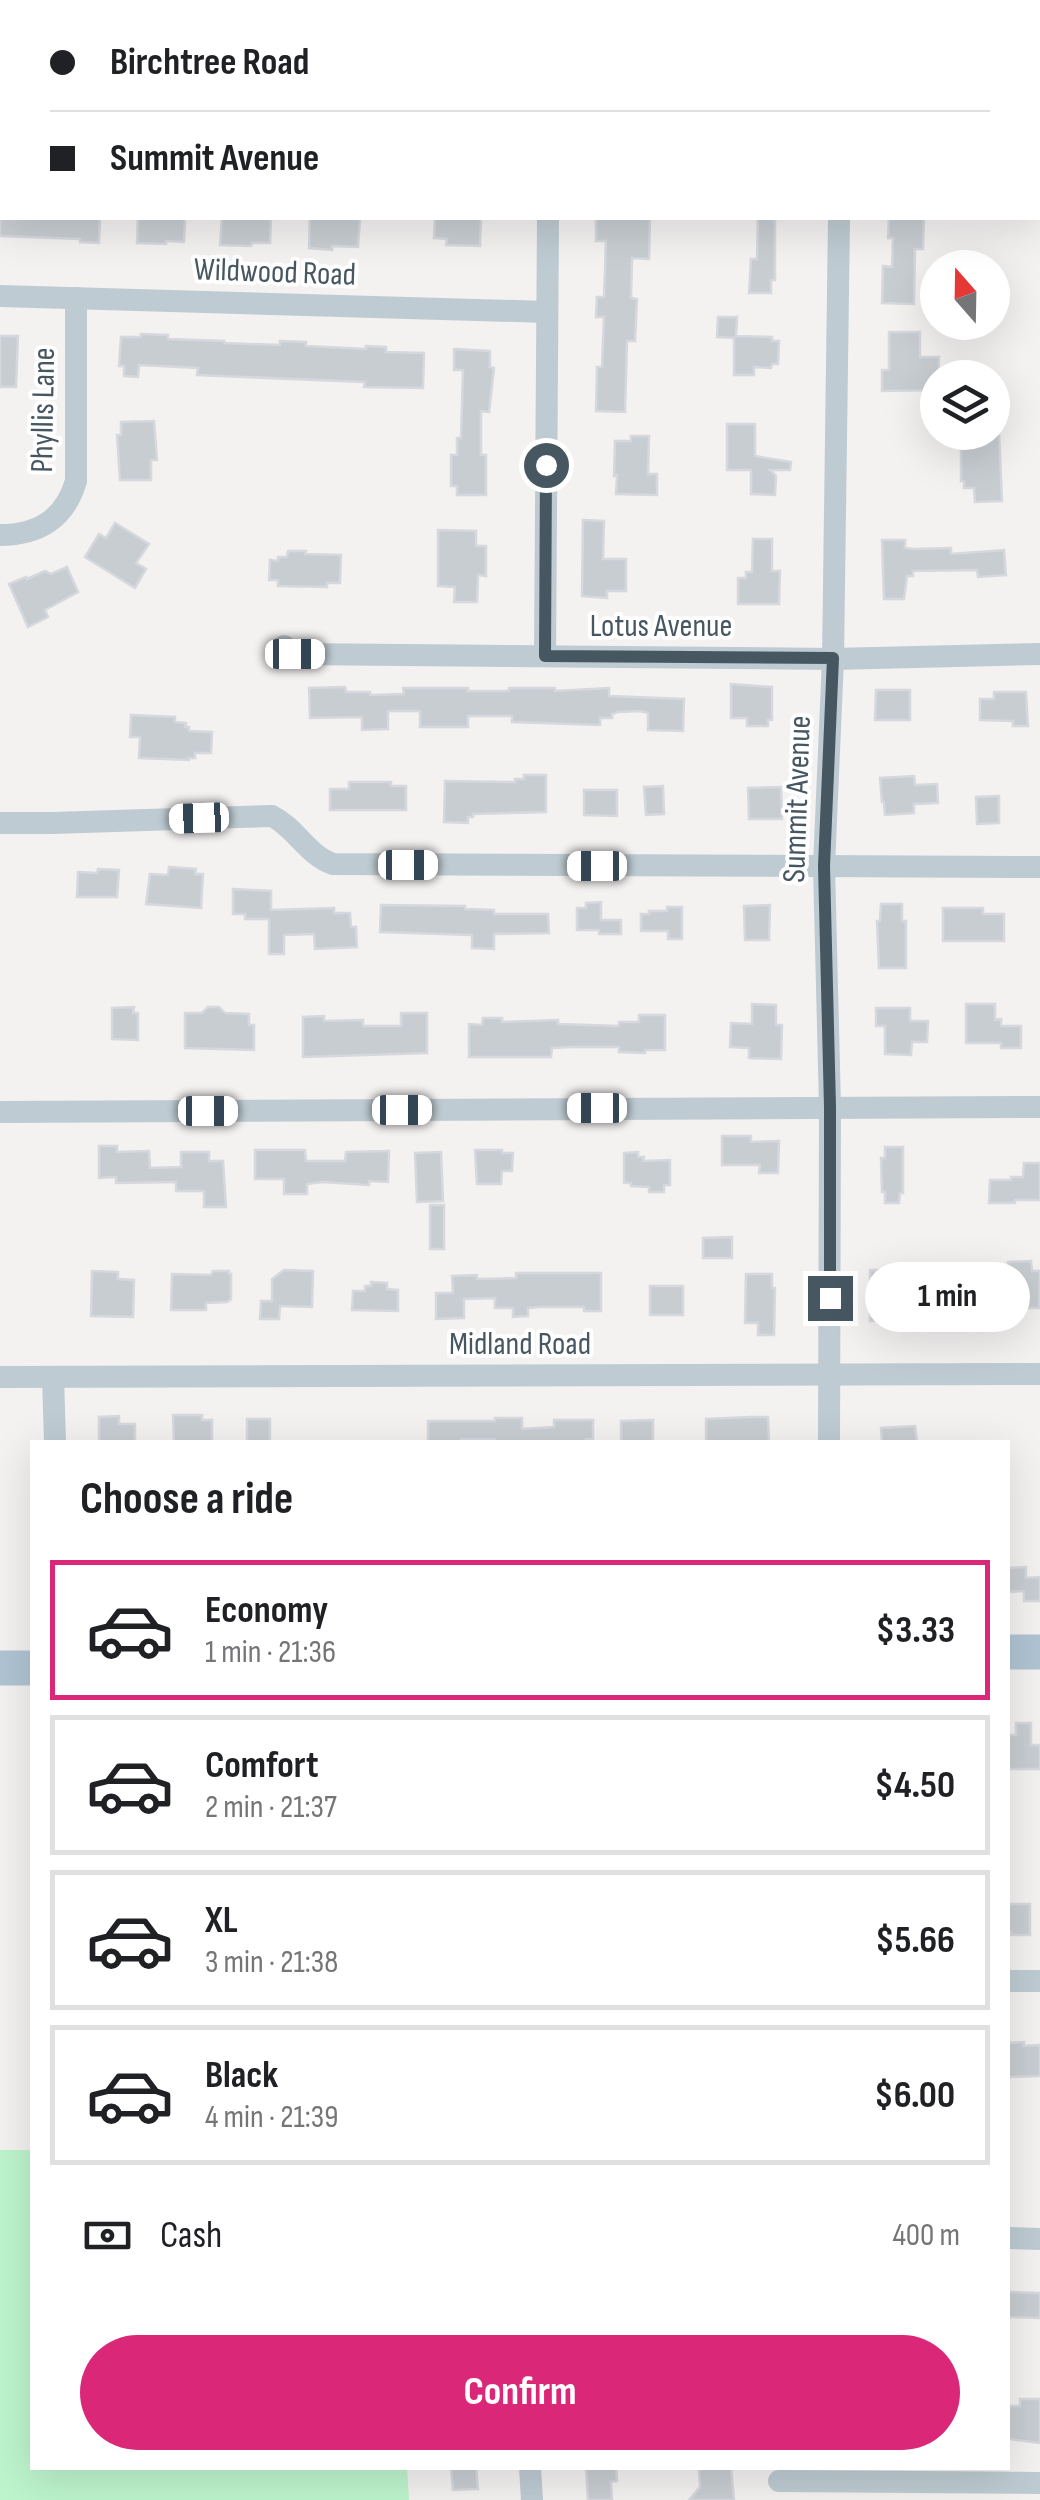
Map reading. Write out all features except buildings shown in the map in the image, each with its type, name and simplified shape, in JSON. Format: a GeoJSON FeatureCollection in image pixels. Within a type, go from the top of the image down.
{"type":"FeatureCollection","features":[{"type":"Feature","properties":{"kind":"main road"},"geometry":{"type":"LineString","coordinates":[[1010,1652],[1040,1652]]}},
{"type":"Feature","properties":{"kind":"main road"},"geometry":{"type":"LineString","coordinates":[[0,1668],[30,1668]]}},
{"type":"Feature","properties":{"kind":"street"},"geometry":{"type":"LineString","coordinates":[[545,656],[548,220]]}},
{"type":"Feature","properties":{"kind":"street","name":"Summit Avenue"},"geometry":{"type":"LineString","coordinates":[[830,1440],[830,1107],[824,866],[833,658],[839,220]]}},
{"type":"Feature","properties":{"kind":"street","name":"Wildwood Road"},"geometry":{"type":"LineString","coordinates":[[0,296],[547,312]]}},
{"type":"Feature","properties":{"kind":"street","name":"Phyllis Lane"},"geometry":{"type":"LineString","coordinates":[[0,536],[20,535],[51,522],[73,494],[76,298]]}},
{"type":"Feature","properties":{"kind":"street","name":"Lotus Avenue"},"geometry":{"type":"LineString","coordinates":[[284,646],[295,654],[833,658],[1040,654]]}},
{"type":"Feature","properties":{"kind":"street"},"geometry":{"type":"LineString","coordinates":[[0,823],[272,816],[322,860],[332,864],[1040,868]]}},
{"type":"Feature","properties":{"kind":"street"},"geometry":{"type":"LineString","coordinates":[[0,1112],[1040,1107]]}},
{"type":"Feature","properties":{"kind":"street","name":"Midland Road"},"geometry":{"type":"LineString","coordinates":[[0,1377],[1040,1374]]}},
{"type":"Feature","properties":{"kind":"street"},"geometry":{"type":"LineString","coordinates":[[54,1378],[55,1440]]}},
{"type":"Feature","properties":{"kind":"street"},"geometry":{"type":"LineString","coordinates":[[1010,1981],[1040,1981]]}},
{"type":"Feature","properties":{"kind":"street"},"geometry":{"type":"LineString","coordinates":[[1010,2238],[1040,2239]]}},
{"type":"Feature","properties":{"kind":"street"},"geometry":{"type":"LineString","coordinates":[[530,2470],[532,2500]]}},
{"type":"Feature","properties":{"kind":"street"},"geometry":{"type":"LineString","coordinates":[[779,2483],[1040,2483]]}},
{"type":"Feature","properties":{"kind":"green space"},"geometry":{"type":"Polygon","coordinates":[[[0,2150],[30,2150],[30,2470],[407,2470],[409,2500],[0,2500],[0,2150]]]}},
{"type":"Feature","properties":{"kind":"route"},"geometry":{"type":"LineString","coordinates":[[546,465],[545,656],[833,658],[824,866],[830,1298]]}}]}
